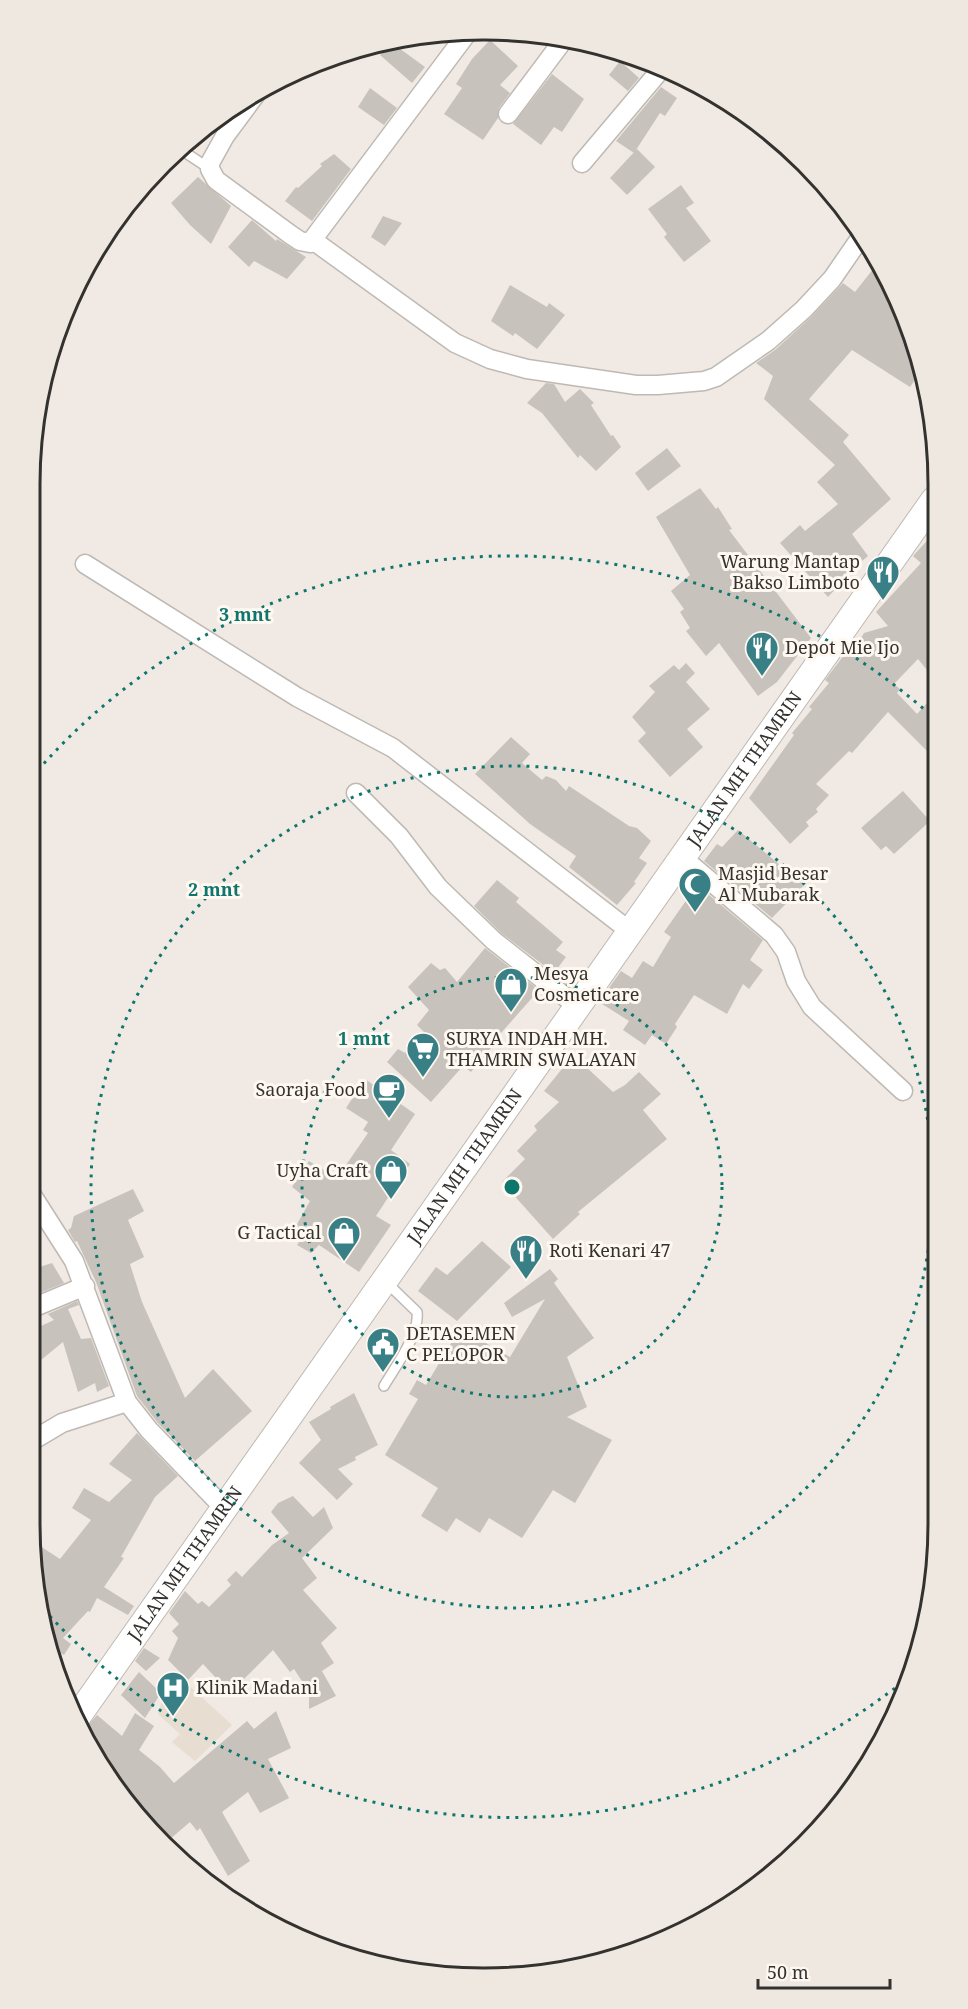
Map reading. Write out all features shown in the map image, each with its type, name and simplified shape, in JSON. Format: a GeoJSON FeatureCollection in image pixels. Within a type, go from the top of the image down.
{"type":"FeatureCollection","features":[{"type":"Feature","properties":{"kind":"main road","name":"JALAN MH THAMRIN"},"geometry":{"type":"LineString","coordinates":[[81,1711],[928,509]]}},
{"type":"Feature","properties":{"kind":"street"},"geometry":{"type":"LineString","coordinates":[[243,112],[225,136],[210,163],[210,169],[216,180],[291,235],[306,243],[314,241],[462,41]]}},
{"type":"Feature","properties":{"kind":"street"},"geometry":{"type":"LineString","coordinates":[[508,114],[558,47]]}},
{"type":"Feature","properties":{"kind":"street"},"geometry":{"type":"LineString","coordinates":[[582,163],[656,75]]}},
{"type":"Feature","properties":{"kind":"street"},"geometry":{"type":"LineString","coordinates":[[314,241],[455,343],[490,360],[527,369],[647,385],[704,381],[716,377],[768,340],[804,309],[832,279],[856,244]]}},
{"type":"Feature","properties":{"kind":"street"},"geometry":{"type":"LineString","coordinates":[[84,564],[297,697],[393,748],[631,932]]}},
{"type":"Feature","properties":{"kind":"street"},"geometry":{"type":"LineString","coordinates":[[356,793],[399,836],[438,888],[494,941],[577,1006]]}},
{"type":"Feature","properties":{"kind":"street"},"geometry":{"type":"LineString","coordinates":[[683,858],[774,935],[786,952],[796,981],[812,1007],[903,1091]]}},
{"type":"Feature","properties":{"kind":"street"},"geometry":{"type":"LineString","coordinates":[[40,1208],[74,1261],[127,1402],[148,1430],[224,1508]]}},
{"type":"Feature","properties":{"kind":"street"},"geometry":{"type":"LineString","coordinates":[[40,1305],[85,1286]]}},
{"type":"Feature","properties":{"kind":"street"},"geometry":{"type":"LineString","coordinates":[[40,1436],[62,1423],[127,1402]]}},
{"type":"Feature","properties":{"kind":"lane"},"geometry":{"type":"LineString","coordinates":[[188,154],[210,169]]}},
{"type":"Feature","properties":{"kind":"lane"},"geometry":{"type":"LineString","coordinates":[[384,1280],[417,1312],[418,1319],[407,1346],[384,1386]]}},
{"type":"Feature","properties":{"kind":"shaded area"},"geometry":{"type":"Polygon","coordinates":[[[184,1681],[232,1725],[195,1761],[172,1742],[180,1734],[158,1714],[163,1698],[170,1697],[184,1681]]]}},
{"type":"Feature","properties":{"kind":"building"},"geometry":{"type":"Polygon","coordinates":[[[490,40],[518,66],[500,85],[510,93],[499,108],[498,118],[483,140],[444,114],[462,88],[456,84],[472,59],[490,40]]]}},
{"type":"Feature","properties":{"kind":"building"},"geometry":{"type":"Polygon","coordinates":[[[400,49],[425,67],[412,83],[380,55],[400,49]]]}},
{"type":"Feature","properties":{"kind":"building"},"geometry":{"type":"Polygon","coordinates":[[[619,62],[639,78],[628,91],[609,75],[619,62]]]}},
{"type":"Feature","properties":{"kind":"building"},"geometry":{"type":"Polygon","coordinates":[[[552,74],[584,99],[562,132],[554,127],[541,145],[513,124],[552,74]]]}},
{"type":"Feature","properties":{"kind":"building"},"geometry":{"type":"Polygon","coordinates":[[[661,87],[677,98],[665,116],[660,113],[634,153],[616,141],[661,87]]]}},
{"type":"Feature","properties":{"kind":"building"},"geometry":{"type":"Polygon","coordinates":[[[370,88],[397,108],[384,125],[358,107],[370,88]]]}},
{"type":"Feature","properties":{"kind":"building"},"geometry":{"type":"Polygon","coordinates":[[[637,149],[655,167],[627,195],[610,178],[637,149]]]}},
{"type":"Feature","properties":{"kind":"building"},"geometry":{"type":"Polygon","coordinates":[[[334,154],[351,169],[312,221],[285,201],[296,187],[298,188],[322,166],[320,164],[334,154]]]}},
{"type":"Feature","properties":{"kind":"building"},"geometry":{"type":"Polygon","coordinates":[[[198,177],[231,206],[211,244],[171,203],[198,177]]]}},
{"type":"Feature","properties":{"kind":"building"},"geometry":{"type":"Polygon","coordinates":[[[681,185],[694,203],[686,208],[711,241],[684,262],[664,237],[667,234],[648,209],[681,185]]]}},
{"type":"Feature","properties":{"kind":"building"},"geometry":{"type":"Polygon","coordinates":[[[383,216],[402,223],[385,246],[371,237],[383,216]]]}},
{"type":"Feature","properties":{"kind":"building"},"geometry":{"type":"Polygon","coordinates":[[[252,220],[276,241],[277,239],[306,257],[287,279],[254,261],[249,267],[228,247],[252,220]]]}},
{"type":"Feature","properties":{"kind":"building"},"geometry":{"type":"Polygon","coordinates":[[[872,270],[894,314],[915,380],[910,387],[852,350],[809,399],[849,435],[843,442],[891,499],[852,534],[868,556],[843,577],[845,579],[828,597],[780,543],[800,525],[805,531],[838,504],[817,482],[835,465],[764,399],[773,376],[756,363],[775,350],[811,317],[843,283],[855,292],[872,270]]]}},
{"type":"Feature","properties":{"kind":"building"},"geometry":{"type":"Polygon","coordinates":[[[510,285],[547,307],[549,303],[565,315],[537,349],[515,333],[513,336],[491,321],[510,285]]]}},
{"type":"Feature","properties":{"kind":"building"},"geometry":{"type":"Polygon","coordinates":[[[546,383],[554,384],[565,402],[580,389],[594,403],[591,405],[621,447],[596,471],[580,455],[578,458],[542,413],[527,403],[546,383]]]}},
{"type":"Feature","properties":{"kind":"building"},"geometry":{"type":"Polygon","coordinates":[[[667,448],[681,466],[648,491],[635,473],[667,448]]]}},
{"type":"Feature","properties":{"kind":"building"},"geometry":{"type":"Polygon","coordinates":[[[700,488],[716,509],[718,507],[732,529],[729,530],[811,638],[777,682],[758,696],[719,643],[706,656],[686,631],[690,628],[680,612],[684,609],[671,591],[690,575],[656,517],[700,488]]]}},
{"type":"Feature","properties":{"kind":"building"},"geometry":{"type":"Polygon","coordinates":[[[928,540],[928,671],[918,659],[894,684],[900,689],[897,693],[917,714],[928,702],[928,750],[888,712],[852,753],[849,751],[816,784],[829,795],[816,809],[818,812],[806,822],[809,826],[790,844],[749,798],[794,735],[792,733],[812,709],[809,707],[829,683],[825,680],[853,644],[855,647],[864,633],[888,626],[876,612],[921,563],[913,556],[928,540]]]}},
{"type":"Feature","properties":{"kind":"building"},"geometry":{"type":"Polygon","coordinates":[[[686,663],[695,673],[686,682],[710,709],[687,729],[703,747],[670,777],[638,741],[646,733],[632,717],[655,692],[649,686],[674,665],[679,670],[686,663]]]}},
{"type":"Feature","properties":{"kind":"building"},"geometry":{"type":"Polygon","coordinates":[[[511,737],[530,754],[522,763],[542,780],[546,776],[556,780],[566,791],[569,786],[629,826],[637,828],[651,841],[639,858],[647,863],[634,882],[636,883],[617,905],[569,867],[576,856],[530,824],[475,774],[511,737]]]}},
{"type":"Feature","properties":{"kind":"building"},"geometry":{"type":"Polygon","coordinates":[[[903,791],[928,819],[928,823],[894,854],[886,846],[881,850],[861,828],[903,791]]]}},
{"type":"Feature","properties":{"kind":"building"},"geometry":{"type":"Polygon","coordinates":[[[738,830],[804,885],[772,918],[704,861],[717,844],[722,847],[738,830]]]}},
{"type":"Feature","properties":{"kind":"building"},"geometry":{"type":"Polygon","coordinates":[[[497,880],[519,898],[516,902],[563,942],[556,950],[566,957],[554,973],[501,933],[474,906],[497,880]]]}},
{"type":"Feature","properties":{"kind":"building"},"geometry":{"type":"Polygon","coordinates":[[[697,885],[763,940],[750,960],[763,970],[749,989],[743,984],[727,1014],[694,995],[675,1024],[677,1027],[666,1044],[652,1035],[645,1045],[623,1030],[629,1021],[599,1002],[621,971],[632,978],[643,961],[653,967],[671,937],[664,932],[697,885]]]}},
{"type":"Feature","properties":{"kind":"building"},"geometry":{"type":"Polygon","coordinates":[[[485,948],[539,990],[494,1041],[496,1042],[471,1072],[463,1066],[431,1102],[387,1062],[398,1049],[405,1053],[424,1032],[417,1025],[429,1010],[408,987],[431,963],[440,970],[445,968],[457,982],[485,948]]]}},
{"type":"Feature","properties":{"kind":"building"},"geometry":{"type":"Polygon","coordinates":[[[570,1059],[584,1065],[613,1092],[639,1072],[661,1094],[643,1110],[667,1139],[578,1212],[580,1214],[553,1239],[502,1182],[525,1159],[517,1151],[537,1130],[534,1126],[559,1102],[544,1091],[570,1059]]]}},
{"type":"Feature","properties":{"kind":"building"},"geometry":{"type":"Polygon","coordinates":[[[365,1079],[415,1114],[391,1150],[410,1164],[376,1216],[391,1225],[359,1272],[319,1245],[311,1253],[297,1245],[304,1235],[292,1233],[310,1201],[292,1187],[309,1161],[337,1178],[368,1133],[363,1130],[368,1122],[346,1108],[365,1079]]]}},
{"type":"Feature","properties":{"kind":"building"},"geometry":{"type":"Polygon","coordinates":[[[133,1189],[144,1211],[128,1220],[144,1257],[130,1264],[142,1302],[185,1398],[213,1369],[252,1411],[195,1461],[158,1423],[137,1396],[96,1282],[77,1241],[75,1242],[68,1230],[71,1228],[74,1216],[133,1189]]]}},
{"type":"Feature","properties":{"kind":"building"},"geometry":{"type":"Polygon","coordinates":[[[482,1241],[511,1267],[457,1321],[418,1291],[436,1267],[447,1275],[482,1241]]]}},
{"type":"Feature","properties":{"kind":"building"},"geometry":{"type":"Polygon","coordinates":[[[52,1263],[64,1283],[40,1293],[40,1267],[52,1263]]]}},
{"type":"Feature","properties":{"kind":"building"},"geometry":{"type":"Polygon","coordinates":[[[550,1269],[558,1279],[554,1283],[594,1338],[567,1357],[587,1407],[567,1417],[612,1440],[575,1503],[553,1490],[522,1538],[489,1518],[480,1533],[456,1518],[447,1532],[421,1516],[438,1488],[385,1455],[418,1399],[409,1394],[417,1380],[426,1385],[459,1330],[462,1334],[465,1331],[510,1357],[545,1299],[512,1317],[504,1303],[550,1269]]]}},
{"type":"Feature","properties":{"kind":"building"},"geometry":{"type":"Polygon","coordinates":[[[77,1301],[79,1305],[68,1309],[81,1339],[91,1338],[109,1386],[97,1392],[95,1383],[78,1392],[63,1342],[40,1361],[40,1326],[54,1320],[48,1314],[77,1301]]]}},
{"type":"Feature","properties":{"kind":"building"},"geometry":{"type":"Polygon","coordinates":[[[354,1393],[378,1445],[338,1469],[353,1484],[337,1500],[299,1463],[321,1440],[309,1422],[354,1393]]]}},
{"type":"Feature","properties":{"kind":"building"},"geometry":{"type":"Polygon","coordinates":[[[137,1433],[178,1476],[155,1497],[121,1557],[124,1558],[104,1587],[134,1606],[128,1615],[97,1598],[90,1612],[88,1611],[63,1638],[71,1644],[64,1655],[60,1652],[49,1612],[41,1546],[60,1559],[91,1520],[72,1508],[84,1488],[109,1502],[132,1480],[109,1464],[137,1433]]]}},
{"type":"Feature","properties":{"kind":"building"},"geometry":{"type":"Polygon","coordinates":[[[293,1496],[313,1517],[324,1507],[333,1528],[302,1558],[317,1578],[303,1590],[337,1628],[321,1643],[334,1663],[322,1671],[336,1696],[309,1709],[309,1692],[294,1669],[290,1672],[273,1650],[230,1693],[203,1664],[188,1680],[168,1660],[178,1638],[172,1631],[179,1624],[169,1613],[185,1591],[198,1604],[202,1601],[209,1607],[231,1585],[227,1580],[236,1571],[242,1577],[272,1545],[289,1533],[271,1512],[278,1503],[293,1496]]]}},
{"type":"Feature","properties":{"kind":"building"},"geometry":{"type":"Polygon","coordinates":[[[144,1648],[160,1658],[146,1671],[135,1661],[144,1648]]]}},
{"type":"Feature","properties":{"kind":"building"},"geometry":{"type":"Polygon","coordinates":[[[139,1672],[161,1693],[145,1718],[121,1695],[139,1672]]]}},
{"type":"Feature","properties":{"kind":"building"},"geometry":{"type":"Polygon","coordinates":[[[276,1711],[291,1748],[268,1759],[289,1798],[260,1813],[248,1792],[222,1812],[250,1861],[228,1876],[200,1828],[197,1831],[190,1822],[170,1839],[132,1795],[88,1725],[97,1715],[122,1736],[135,1713],[154,1726],[139,1750],[160,1767],[174,1783],[247,1721],[254,1729],[276,1711]]]}},
{"type":"Feature","properties":{"kind":"place","name":"Warung Mantap Bakso Limboto"},"geometry":{"type":"Point","coordinates":[883,601]}},
{"type":"Feature","properties":{"kind":"place","name":"Depot Mie Ijo"},"geometry":{"type":"Point","coordinates":[762,677]}},
{"type":"Feature","properties":{"kind":"place","name":"Masjid Besar Al Mubarak"},"geometry":{"type":"Point","coordinates":[695,913]}},
{"type":"Feature","properties":{"kind":"place","name":"Mesya Cosmeticare"},"geometry":{"type":"Point","coordinates":[511,1013]}},
{"type":"Feature","properties":{"kind":"place","name":"SURYA INDAH MH. THAMRIN SWALAYAN"},"geometry":{"type":"Point","coordinates":[423,1078]}},
{"type":"Feature","properties":{"kind":"place","name":"Saoraja Food"},"geometry":{"type":"Point","coordinates":[389,1119]}},
{"type":"Feature","properties":{"kind":"place","name":"Uyha Craft"},"geometry":{"type":"Point","coordinates":[391,1200]}},
{"type":"Feature","properties":{"kind":"place","name":"G Tactical"},"geometry":{"type":"Point","coordinates":[344,1262]}},
{"type":"Feature","properties":{"kind":"place","name":"Roti Kenari 47"},"geometry":{"type":"Point","coordinates":[526,1280]}},
{"type":"Feature","properties":{"kind":"place","name":"DETASEMEN C PELOPOR"},"geometry":{"type":"Point","coordinates":[383,1373]}},
{"type":"Feature","properties":{"kind":"place","name":"Klinik Madani"},"geometry":{"type":"Point","coordinates":[173,1717]}}]}
